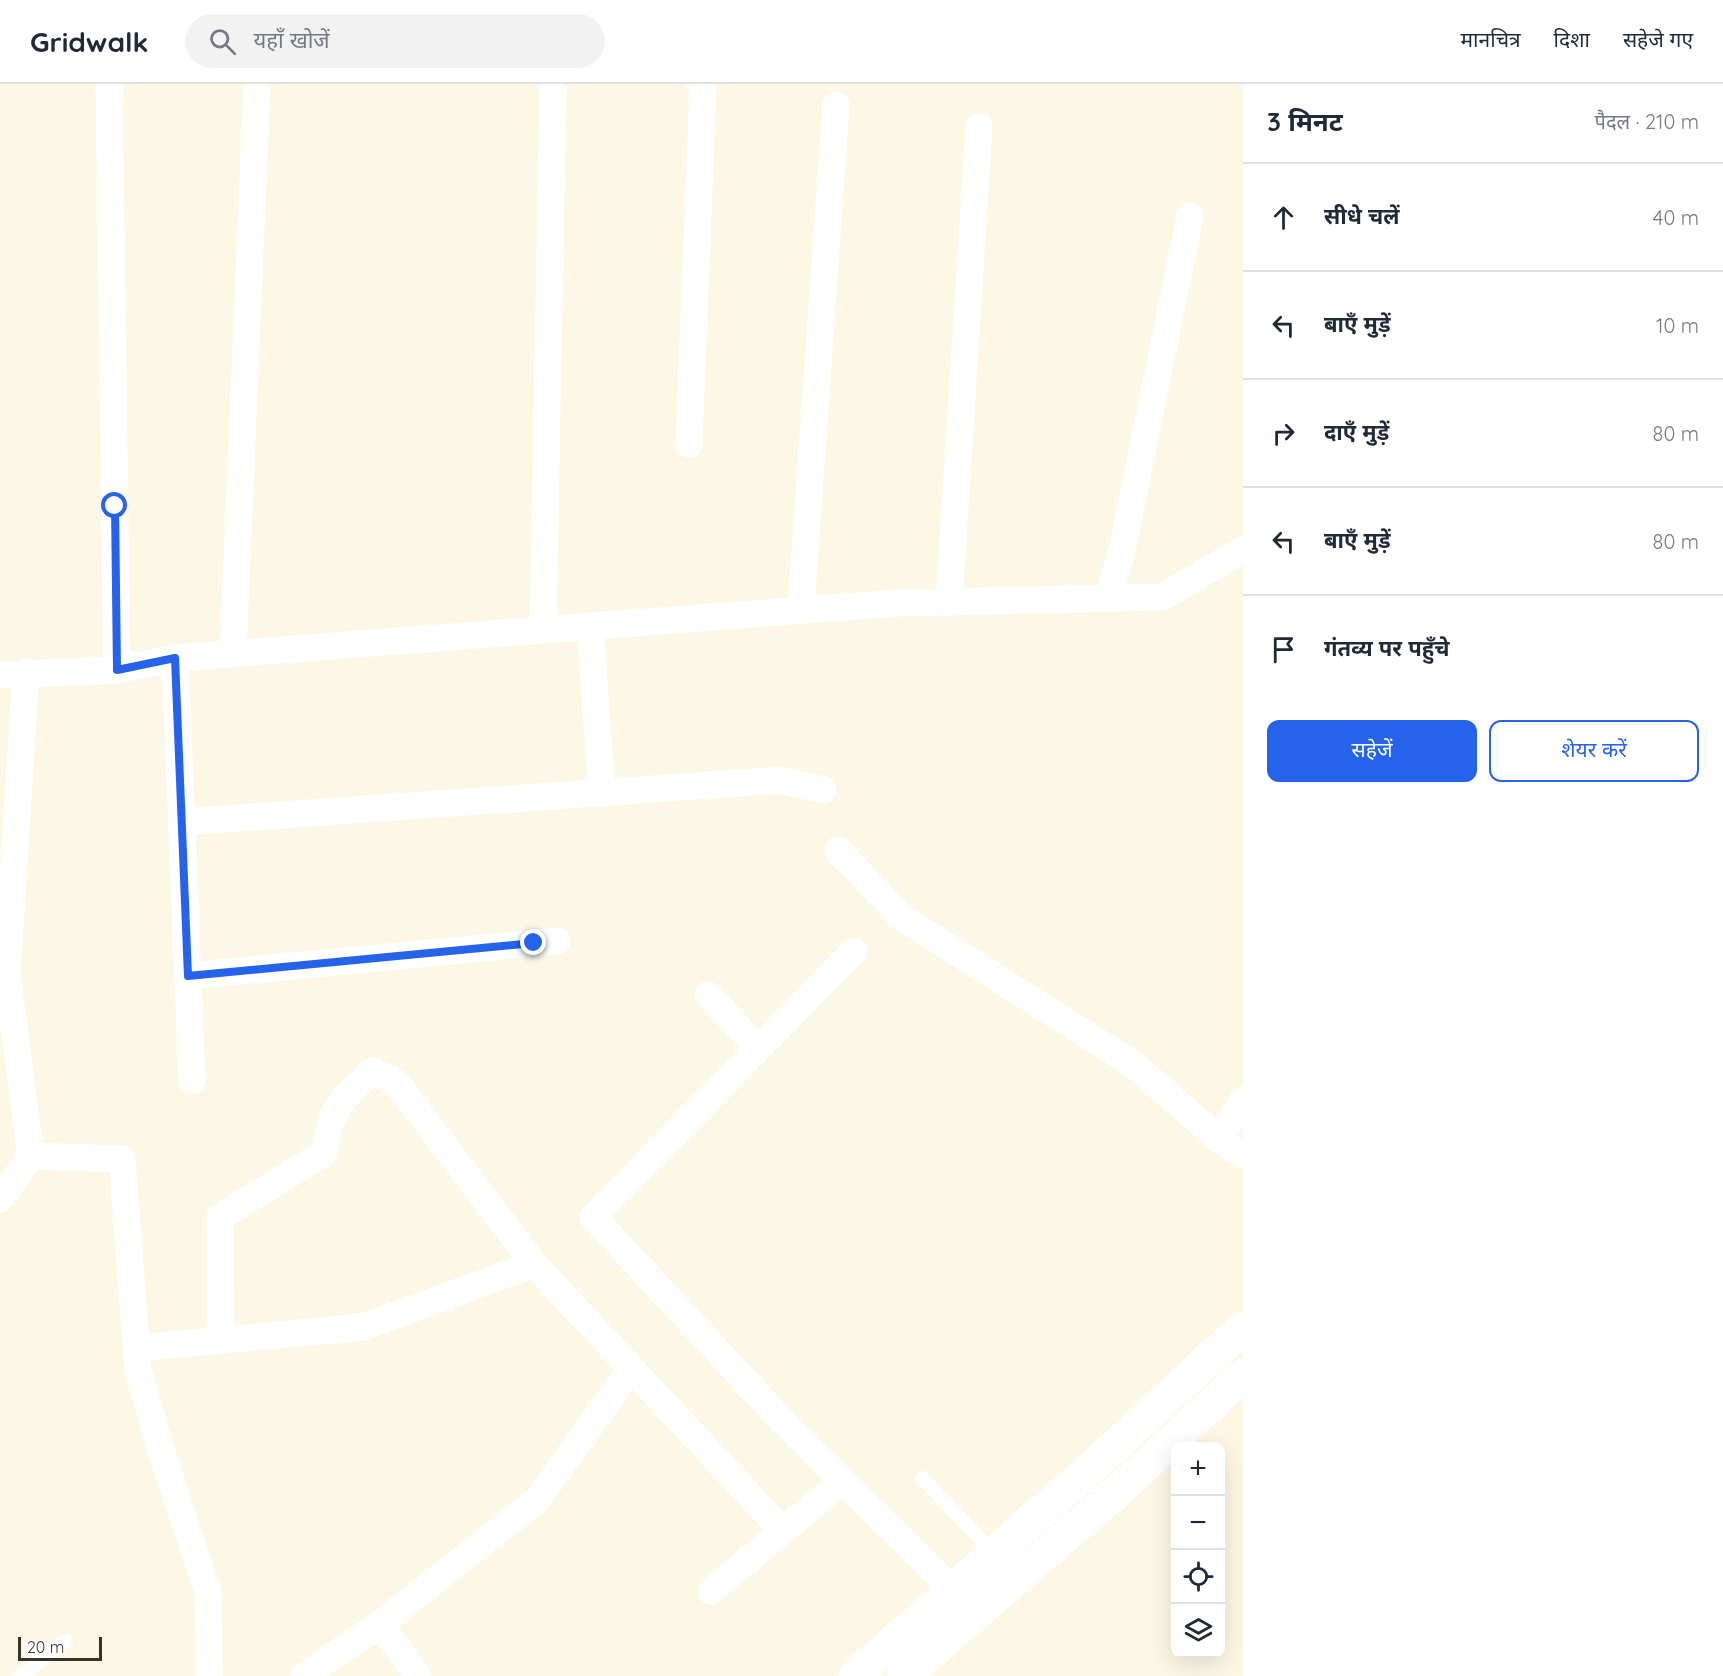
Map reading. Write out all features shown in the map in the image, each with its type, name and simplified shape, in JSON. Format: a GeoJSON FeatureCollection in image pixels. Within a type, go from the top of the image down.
{"type":"FeatureCollection","features":[{"type":"Feature","properties":{"kind":"main road"},"geometry":{"type":"LineString","coordinates":[[855,1676],[1089,1470],[1243,1328]]}},
{"type":"Feature","properties":{"kind":"main road"},"geometry":{"type":"LineString","coordinates":[[904,1676],[1121,1488],[1243,1375]]}},
{"type":"Feature","properties":{"kind":"street"},"geometry":{"type":"LineString","coordinates":[[109,84],[117,670]]}},
{"type":"Feature","properties":{"kind":"street"},"geometry":{"type":"LineString","coordinates":[[234,654],[257,84]]}},
{"type":"Feature","properties":{"kind":"street"},"geometry":{"type":"LineString","coordinates":[[543,630],[553,84]]}},
{"type":"Feature","properties":{"kind":"street"},"geometry":{"type":"LineString","coordinates":[[689,444],[703,86],[700,84]]}},
{"type":"Feature","properties":{"kind":"street"},"geometry":{"type":"LineString","coordinates":[[801,609],[836,105]]}},
{"type":"Feature","properties":{"kind":"street"},"geometry":{"type":"LineString","coordinates":[[949,603],[979,127]]}},
{"type":"Feature","properties":{"kind":"street"},"geometry":{"type":"LineString","coordinates":[[1108,598],[1123,546],[1190,216]]}},
{"type":"Feature","properties":{"kind":"street"},"geometry":{"type":"LineString","coordinates":[[0,1199],[31,1156],[7,975],[13,673],[117,670],[175,658],[801,609],[897,603],[1162,597],[1243,550]]}},
{"type":"Feature","properties":{"kind":"street"},"geometry":{"type":"LineString","coordinates":[[590,626],[602,794]]}},
{"type":"Feature","properties":{"kind":"street"},"geometry":{"type":"LineString","coordinates":[[175,658],[192,1080]]}},
{"type":"Feature","properties":{"kind":"street"},"geometry":{"type":"LineString","coordinates":[[181,822],[782,780],[823,790]]}},
{"type":"Feature","properties":{"kind":"street"},"geometry":{"type":"LineString","coordinates":[[838,850],[901,917],[1133,1064],[1219,1139],[1243,1155]]}},
{"type":"Feature","properties":{"kind":"street"},"geometry":{"type":"LineString","coordinates":[[188,976],[557,941]]}},
{"type":"Feature","properties":{"kind":"street"},"geometry":{"type":"LineString","coordinates":[[854,951],[593,1217],[788,1427],[953,1590]]}},
{"type":"Feature","properties":{"kind":"street"},"geometry":{"type":"LineString","coordinates":[[708,995],[758,1048]]}},
{"type":"Feature","properties":{"kind":"street"},"geometry":{"type":"LineString","coordinates":[[221,1341],[220,1217],[324,1153],[329,1125],[345,1095],[373,1071],[396,1082],[534,1264],[783,1531]]}},
{"type":"Feature","properties":{"kind":"street"},"geometry":{"type":"LineString","coordinates":[[1219,1139],[1243,1101]]}},
{"type":"Feature","properties":{"kind":"street"},"geometry":{"type":"LineString","coordinates":[[31,1156],[122,1159],[138,1369],[159,1444],[208,1592],[209,1676]]}},
{"type":"Feature","properties":{"kind":"street"},"geometry":{"type":"LineString","coordinates":[[137,1348],[363,1327],[534,1264]]}},
{"type":"Feature","properties":{"kind":"street"},"geometry":{"type":"LineString","coordinates":[[304,1676],[380,1624],[537,1500],[631,1369]]}},
{"type":"Feature","properties":{"kind":"street"},"geometry":{"type":"LineString","coordinates":[[711,1592],[843,1481]]}},
{"type":"Feature","properties":{"kind":"street"},"geometry":{"type":"LineString","coordinates":[[380,1624],[418,1676]]}},
{"type":"Feature","properties":{"kind":"lane"},"geometry":{"type":"LineString","coordinates":[[922,1478],[994,1553]]}},
{"type":"Feature","properties":{"kind":"lane"},"geometry":{"type":"LineString","coordinates":[[20,1676],[66,1641]]}},
{"type":"Feature","properties":{"kind":"route"},"geometry":{"type":"LineString","coordinates":[[115,506],[117,670],[175,658],[188,976],[534,943]]}}]}
